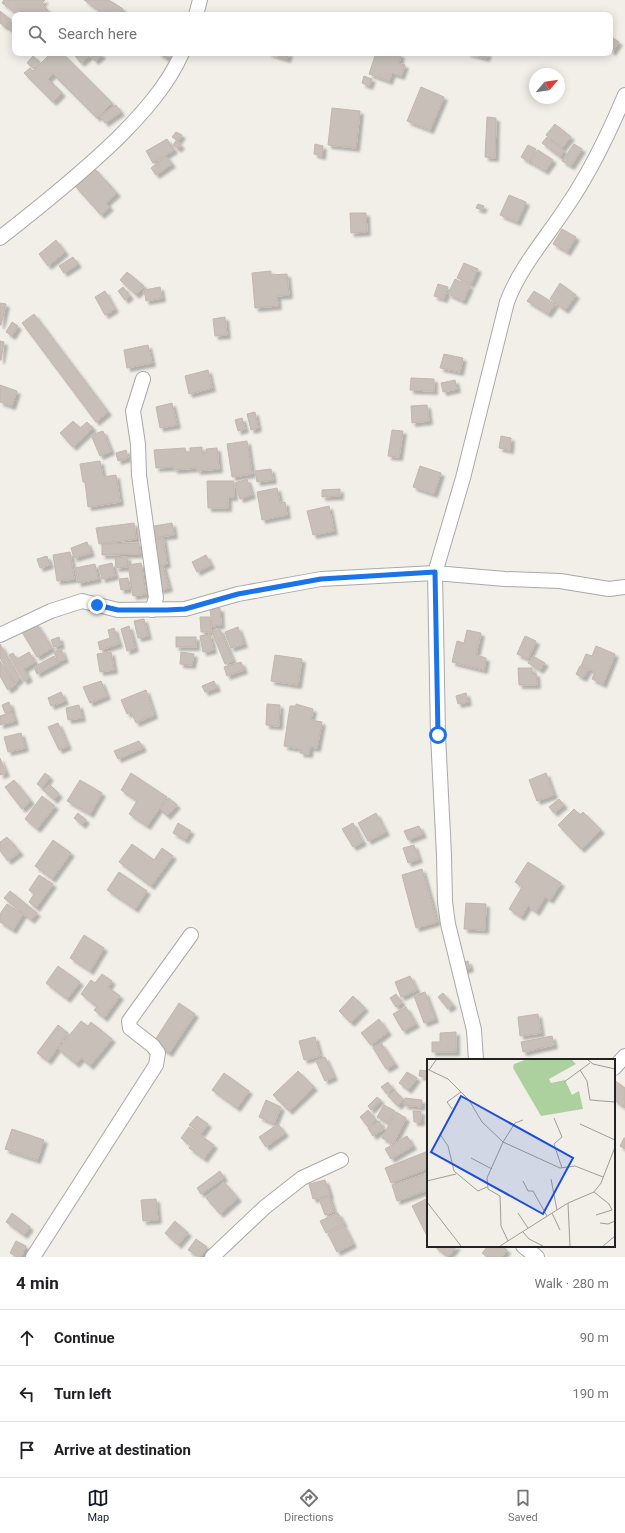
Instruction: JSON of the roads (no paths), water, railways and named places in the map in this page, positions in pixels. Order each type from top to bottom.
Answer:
[{"type":"street","points":[[197,12],[200,0]]},
{"type":"street","points":[[0,238],[68,184],[134,122],[176,67],[181,56]]},
{"type":"street","points":[[476,1059],[474,1030],[453,944],[445,902],[438,735],[435,572],[463,478],[479,409],[507,302],[514,283],[568,205],[605,141],[625,95]]},
{"type":"street","points":[[143,379],[133,411],[138,444],[139,475],[156,598],[152,610]]},
{"type":"street","points":[[0,635],[51,611],[82,601],[118,610],[185,609],[238,594],[321,579],[435,572],[505,579],[560,581],[609,589],[625,587]]},
{"type":"street","points":[[33,1257],[156,1064],[158,1053],[153,1046],[130,1028],[129,1021],[191,935]]},
{"type":"street","points":[[615,1067],[625,1056]]},
{"type":"street","points":[[212,1257],[265,1207],[302,1178],[341,1160]]},
{"type":"street","points":[[523,1247],[537,1257]]}]
